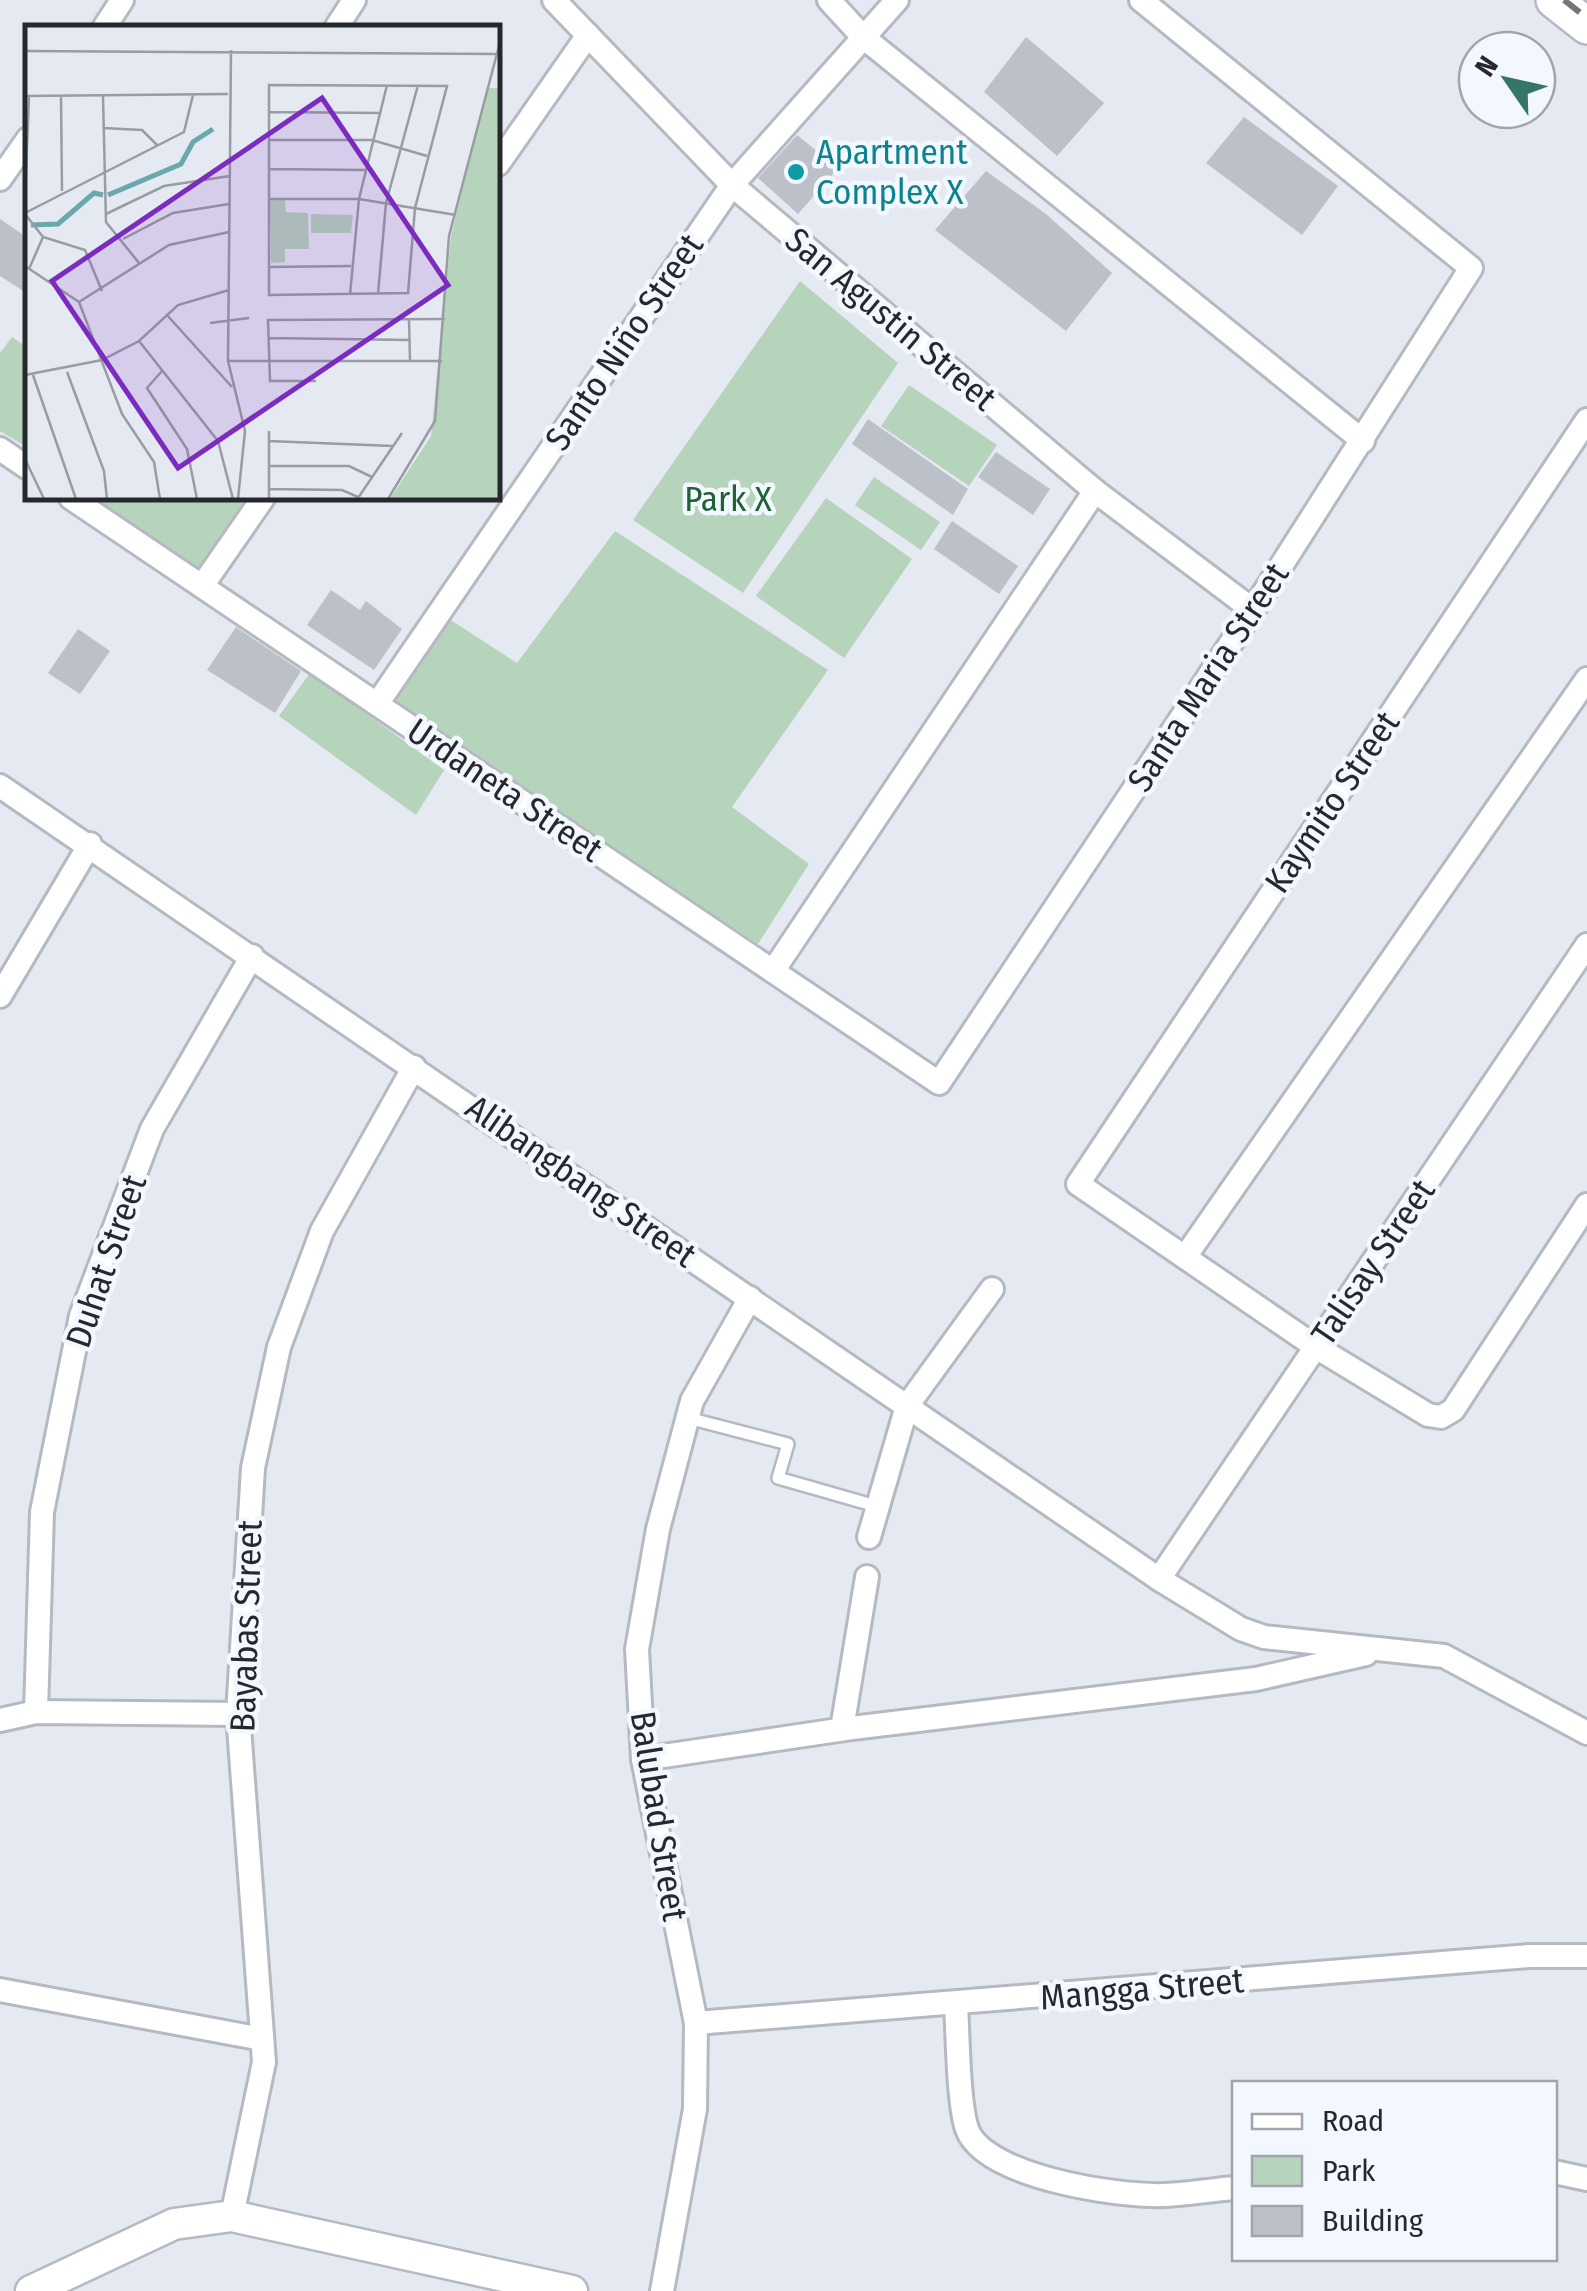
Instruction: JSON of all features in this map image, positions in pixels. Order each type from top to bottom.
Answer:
[{"type":"main road","points":[[1554,0],[1587,26]]},
{"type":"street","points":[[106,25],[122,0]]},
{"type":"street","points":[[338,25],[354,0]]},
{"type":"street","name":"San Agustin Street","points":[[554,0],[732,185],[1095,491],[1253,610]]},
{"type":"street","points":[[830,0],[862,36],[1362,442]]},
{"type":"street","name":"Santo Niño Street","points":[[377,704],[732,185],[897,0]]},
{"type":"street","name":"Santa Maria Street","points":[[938,1083],[1253,610],[1471,268],[1140,0]]},
{"type":"street","points":[[500,161],[588,35]]},
{"type":"street","points":[[0,180],[25,143]]},
{"type":"street","name":"Kaymito Street","points":[[1185,1258],[1078,1184],[1587,420]]},
{"type":"street","points":[[0,449],[25,466]]},
{"type":"street","points":[[772,971],[1095,491]]},
{"type":"street","name":"Urdaneta Street","points":[[74,500],[938,1083]]},
{"type":"street","points":[[202,586],[263,500]]},
{"type":"street","points":[[1587,679],[1185,1258],[1316,1347],[1428,1416],[1441,1417],[1453,1410],[1587,1204]]},
{"type":"street","name":"Alibangbang Street","points":[[0,786],[1160,1579],[1241,1629],[1264,1637],[1444,1656],[1587,1733]]},
{"type":"street","points":[[0,996],[90,844]]},
{"type":"street","name":"Talisay Street","points":[[1160,1579],[1587,945]]},
{"type":"street","name":"Duhat Street","points":[[36,1712],[42,1512],[81,1316],[152,1129],[252,956]]},
{"type":"street","name":"Bayabas Street","points":[[232,2216],[264,2062],[238,1714],[253,1468],[279,1347],[322,1231],[414,1067]]},
{"type":"street","points":[[870,1537],[907,1406],[992,1288]]},
{"type":"street","name":"Balubad Street","points":[[662,2291],[695,2108],[696,2024],[643,1759],[637,1650],[658,1529],[688,1418],[750,1298]]},
{"type":"street","points":[[842,1729],[867,1576]]},
{"type":"street","points":[[643,1759],[842,1729],[1256,1679],[1394,1648]]},
{"type":"street","points":[[0,1720],[36,1712],[238,1714]]},
{"type":"street","name":"Mangga Street","points":[[696,2024],[1490,1959],[1587,1956]]},
{"type":"street","points":[[0,1990],[262,2039]]},
{"type":"street","points":[[956,2005],[967,2128],[980,2149],[999,2162],[1081,2187],[1162,2196],[1232,2188]]},
{"type":"street","points":[[1557,2173],[1587,2179]]},
{"type":"street","points":[[31,2291],[174,2224],[232,2216],[572,2291]]},
{"type":"lane","points":[[688,1418],[788,1444],[778,1478],[876,1506]]},
{"type":"green space","name":"Park X","points":[[800,281],[898,363],[743,593],[633,520]]},
{"type":"green space","points":[[12,337],[25,346],[25,446],[0,431],[0,353]]},
{"type":"green space","points":[[909,385],[997,445],[969,486],[881,426]]},
{"type":"green space","points":[[874,477],[940,522],[921,550],[855,505]]},
{"type":"green space","points":[[826,498],[912,559],[844,658],[756,596]]},
{"type":"green space","points":[[93,500],[244,500],[200,573]]},
{"type":"green space","points":[[615,531],[828,670],[732,807],[809,864],[758,944],[387,700],[446,617],[517,663]]},
{"type":"green space","points":[[310,673],[444,770],[416,815],[279,716]]},
{"type":"building","points":[[1026,37],[1104,103],[1057,156],[984,92]]},
{"type":"building","points":[[1244,117],[1338,186],[1302,235],[1206,163]]},
{"type":"building","name":"Apartment Complex X","points":[[797,135],[838,168],[798,214],[758,178]]},
{"type":"building","points":[[986,171],[1046,214],[1112,273],[1066,331],[935,230]]},
{"type":"building","points":[[0,219],[25,236],[25,292],[0,276]]},
{"type":"building","points":[[868,419],[968,489],[953,515],[852,444]]},
{"type":"building","points":[[996,452],[1050,489],[1033,515],[978,477]]},
{"type":"building","points":[[952,521],[1018,566],[999,594],[934,549]]},
{"type":"building","points":[[331,590],[360,610],[366,601],[402,629],[374,670],[307,625]]},
{"type":"building","points":[[236,627],[301,671],[275,713],[207,670]]},
{"type":"building","points":[[78,629],[110,651],[80,694],[48,673]]},
{"type":"railway","points":[[1564,0],[1587,18]]},
{"type":"place","name":"Apartment Complex X","points":[[796,172]]}]
